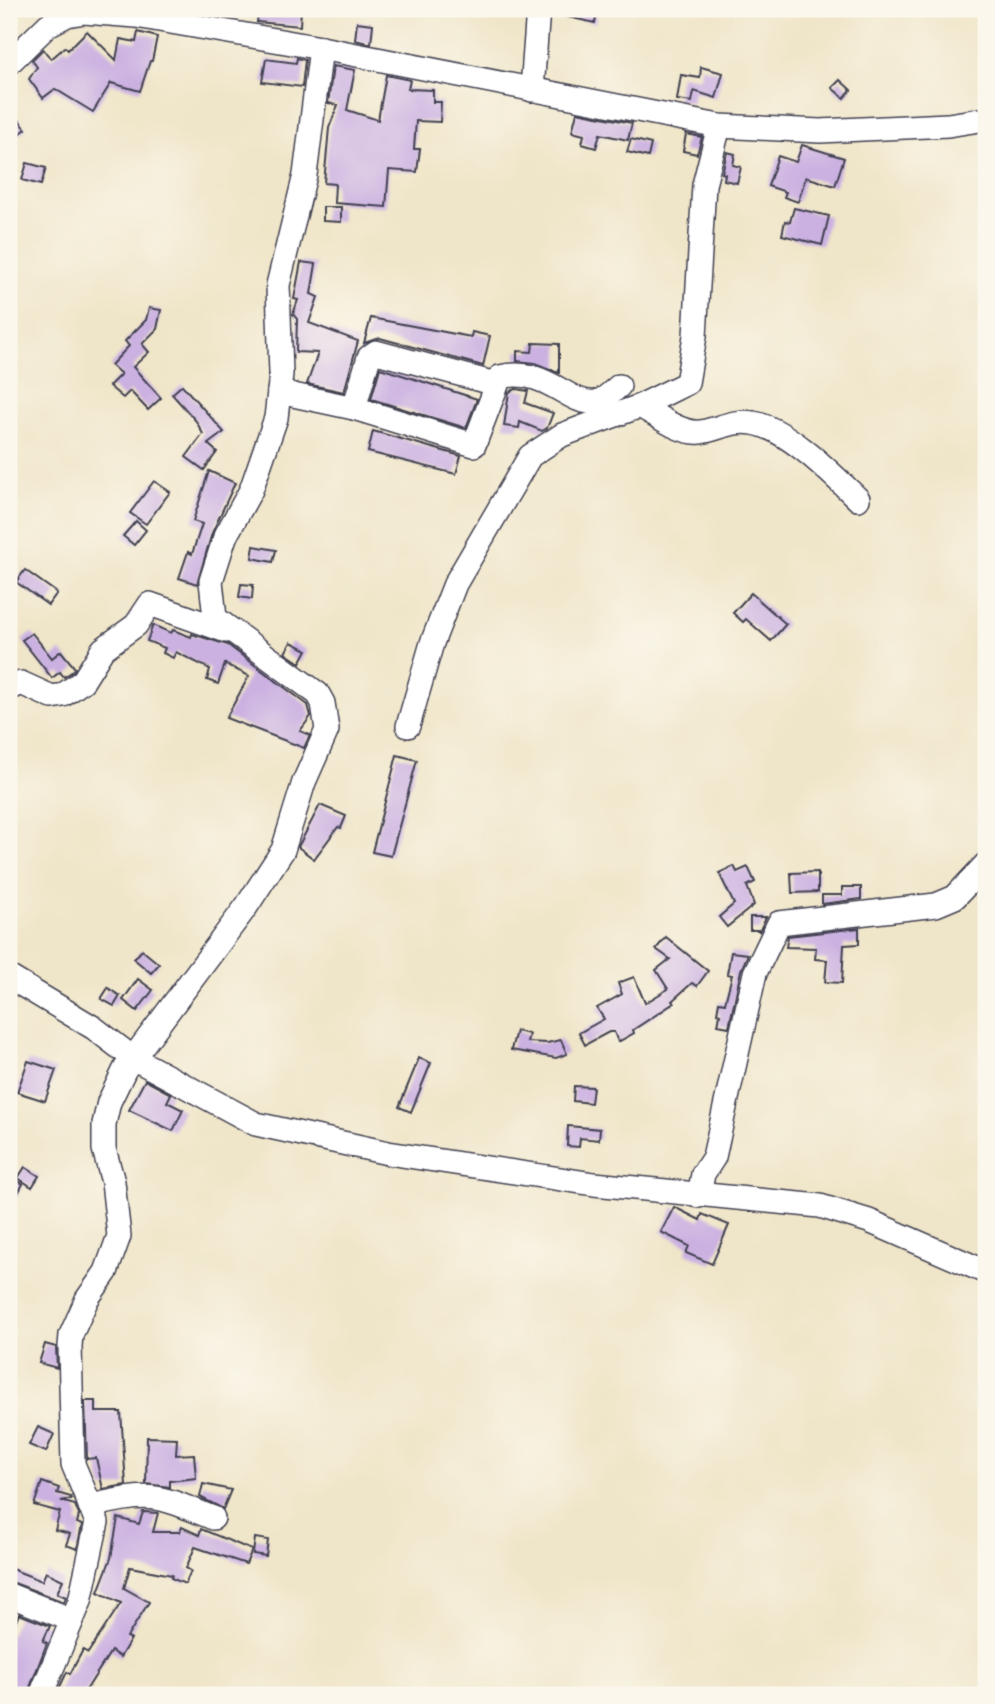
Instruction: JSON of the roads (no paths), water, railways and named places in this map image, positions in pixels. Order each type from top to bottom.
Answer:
[{"type":"street","points":[[531,90],[538,9]]},
{"type":"street","points":[[9,63],[48,25],[83,10],[136,16],[321,48],[719,126],[820,131],[948,125],[986,119]]},
{"type":"street","points":[[41,1695],[72,1620],[93,1551],[97,1522],[72,1464],[71,1335],[87,1299],[106,1272],[119,1236],[113,1181],[104,1149],[104,1124],[110,1102],[133,1058],[246,907],[283,850],[304,782],[327,730],[323,703],[318,694],[215,618],[211,581],[225,537],[251,489],[276,418],[279,392],[278,285],[305,175],[321,48]]},
{"type":"street","points":[[408,726],[432,643],[455,584],[530,456],[562,435],[640,406],[687,383],[690,374],[704,185],[719,126]]},
{"type":"street","points":[[354,408],[369,358],[376,352],[496,384]]},
{"type":"street","points":[[279,392],[354,408],[474,445],[496,384],[502,376],[526,374],[590,402],[603,399],[619,386]]},
{"type":"street","points":[[640,406],[677,426],[697,433],[740,422],[761,425],[818,460],[858,499]]},
{"type":"street","points":[[9,689],[21,682],[52,697],[63,695],[83,681],[103,649],[136,625],[150,604],[238,636]]},
{"type":"street","points":[[700,1186],[714,1157],[755,973],[779,922],[936,905],[955,897],[986,864]]},
{"type":"street","points":[[9,977],[94,1028],[133,1058],[256,1124],[388,1153],[594,1184],[700,1186],[820,1206],[869,1221],[986,1272]]},
{"type":"street","points":[[90,1506],[138,1495],[155,1496],[213,1518]]},
{"type":"street","points":[[9,1595],[72,1620]]}]
